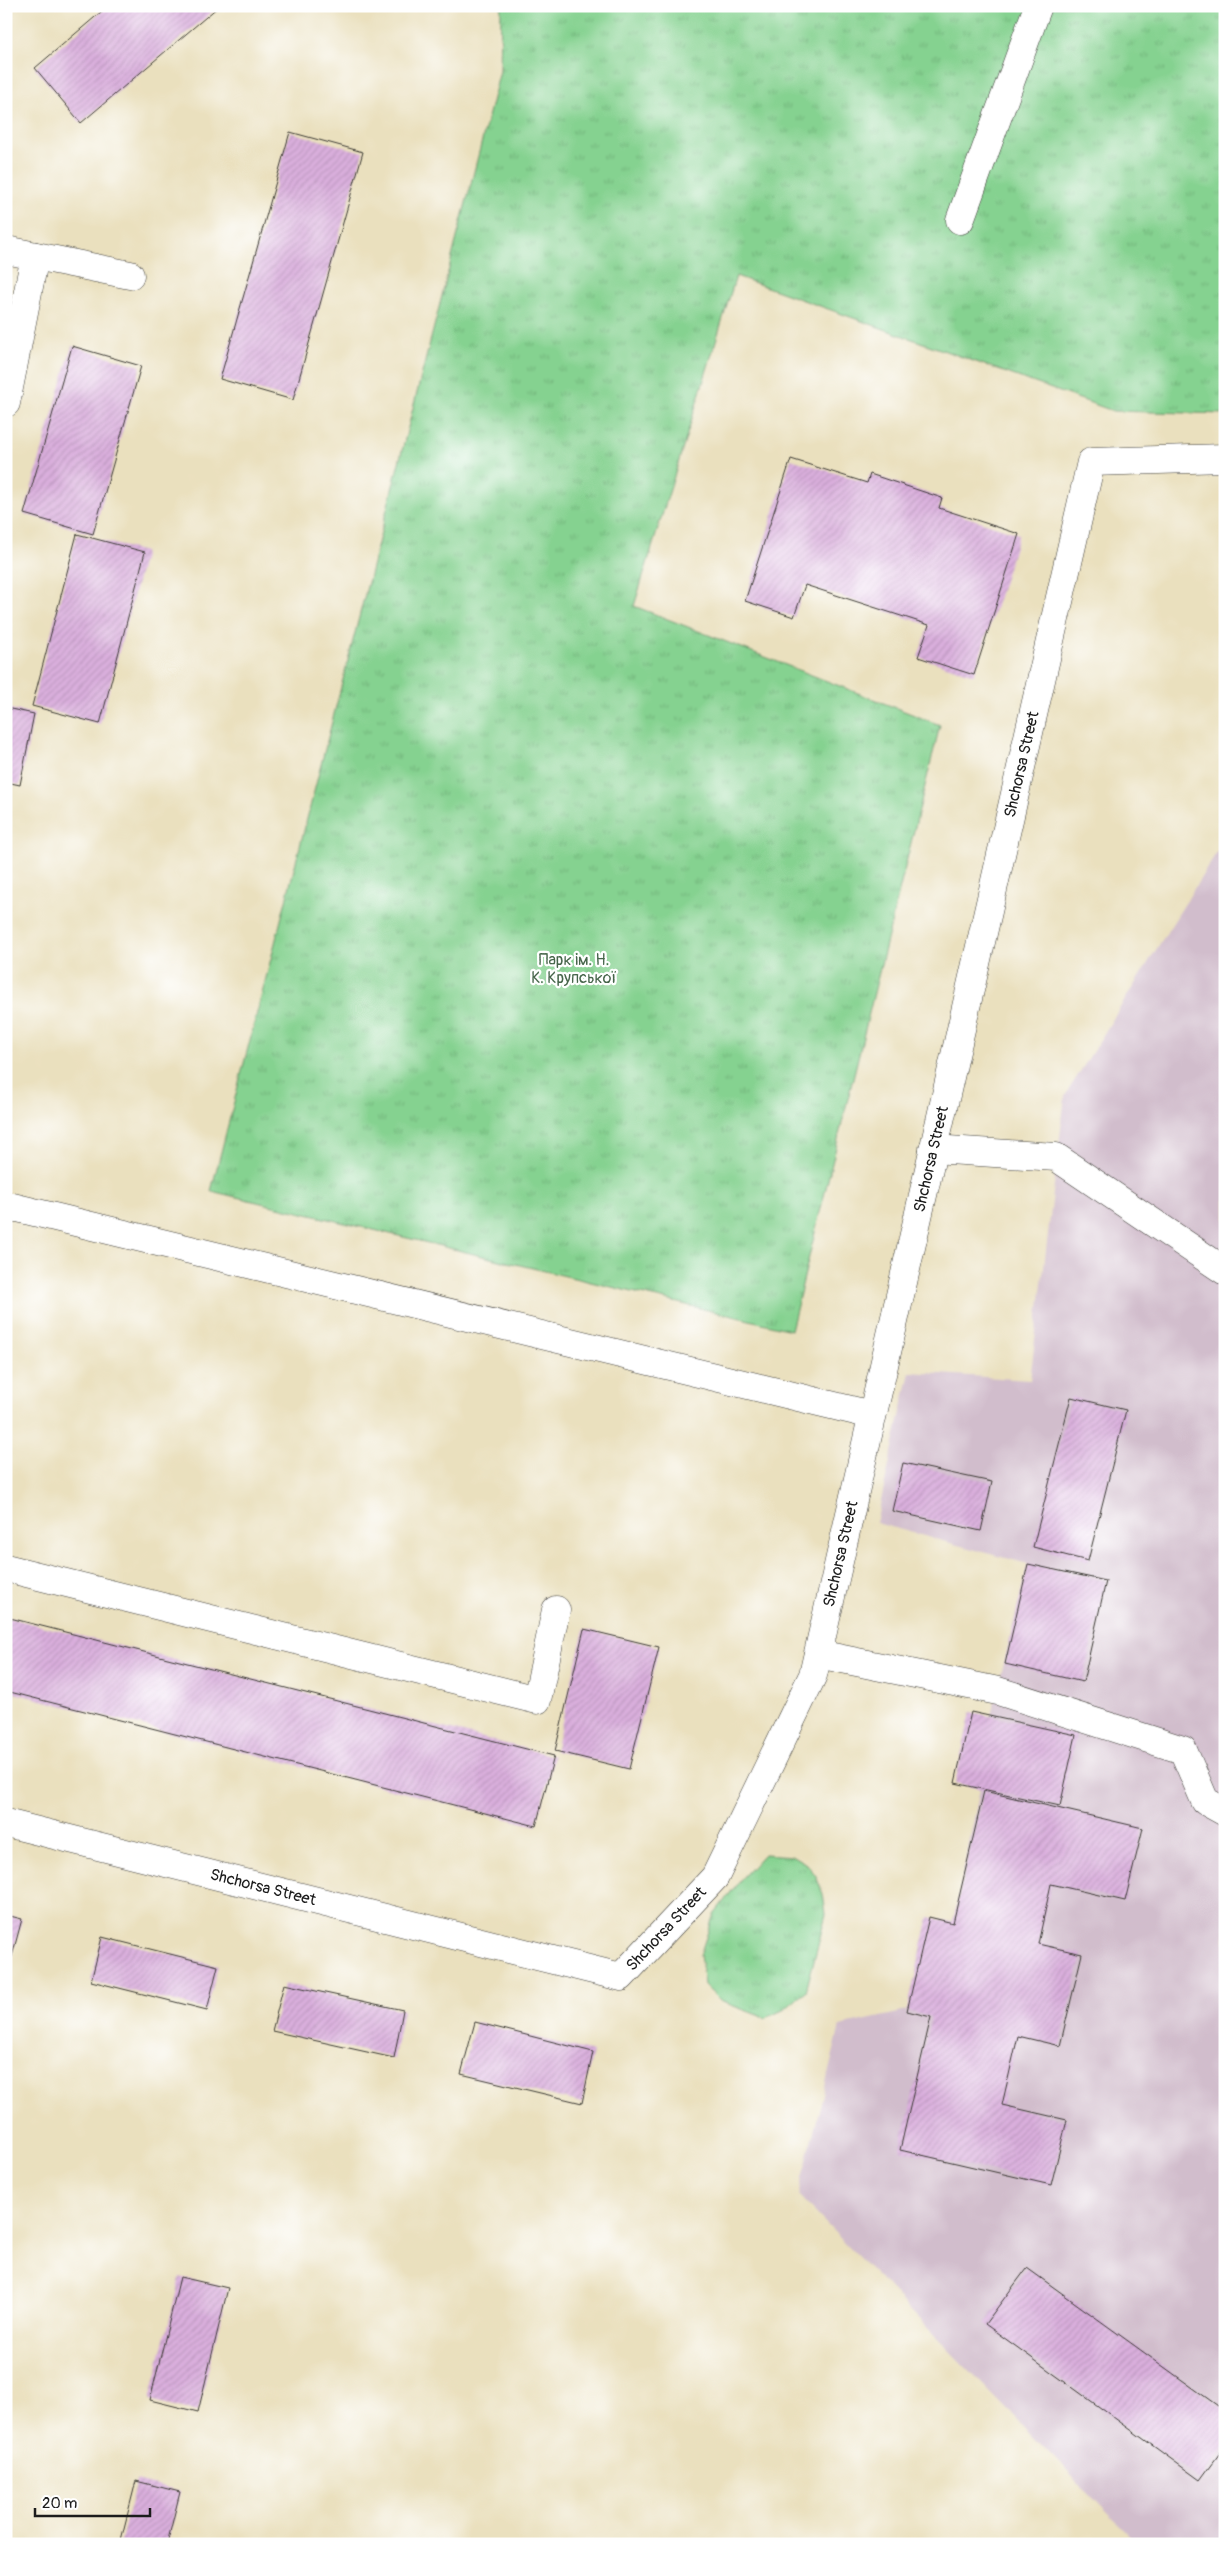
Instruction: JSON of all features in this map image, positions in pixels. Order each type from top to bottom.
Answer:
[{"type":"street","points":[[960,220],[1038,6]]},
{"type":"street","points":[[6,250],[130,275]]},
{"type":"street","points":[[6,403],[35,256]]},
{"type":"street","name":"Shchorsa Street","points":[[6,1823],[621,1976],[715,1877],[813,1675],[1090,462],[1225,458]]},
{"type":"street","points":[[933,1150],[1056,1156],[1225,1271]]},
{"type":"street","points":[[6,1211],[9,1206],[872,1415]]},
{"type":"street","points":[[6,1568],[537,1700],[556,1610]]},
{"type":"street","points":[[818,1654],[998,1691],[1182,1750],[1205,1801],[1225,1812]]},
{"type":"shaded area","points":[[1225,839],[1225,2544],[1138,2544],[798,2195],[840,2026],[907,2011],[929,1917],[953,1922],[980,1789],[955,1783],[971,1712],[991,1716],[1028,1564],[876,1523],[910,1372],[1030,1380],[1065,1096]]},
{"type":"green space","name":"Парк ім. Н. К. Крупської","points":[[501,6],[1225,6],[1225,414],[1113,411],[736,276],[634,606],[940,725],[791,1330],[211,1191],[500,71]]},
{"type":"green space","points":[[764,1854],[793,1856],[808,1865],[816,1876],[823,1894],[826,1914],[806,1991],[785,2009],[766,2018],[720,2001],[704,1985],[700,1955],[714,1914],[741,1879]]},
{"type":"building","points":[[108,6],[219,6],[81,123],[35,68]]},
{"type":"building","points":[[290,132],[363,152],[293,400],[220,379]]},
{"type":"building","points":[[72,346],[141,366],[93,534],[24,514]]},
{"type":"building","points":[[791,459],[867,483],[870,474],[942,498],[939,508],[1019,534],[974,675],[918,657],[929,625],[805,585],[794,617],[745,601]]},
{"type":"building","points":[[77,534],[145,552],[100,724],[32,706]]},
{"type":"building","points":[[6,708],[34,714],[20,785],[6,782]]},
{"type":"building","points":[[1071,1397],[1126,1410],[1088,1561],[1033,1547]]},
{"type":"building","points":[[903,1463],[992,1482],[981,1531],[892,1511]]},
{"type":"building","points":[[1028,1564],[1106,1581],[1083,1682],[1005,1664]]},
{"type":"building","points":[[6,1617],[554,1756],[536,1826],[6,1691]]},
{"type":"building","points":[[584,1629],[659,1647],[629,1769],[555,1751]]},
{"type":"building","points":[[971,1712],[1076,1735],[1060,1806],[955,1783]]},
{"type":"building","points":[[984,1791],[1143,1828],[1125,1901],[1051,1884],[1038,1944],[1082,1954],[1060,2046],[1018,2036],[1002,2105],[1067,2120],[1051,2185],[900,2150],[931,2017],[907,2011],[929,1917],[953,1923]]},
{"type":"building","points":[[6,1915],[22,1919],[7,1975],[6,1975]]},
{"type":"building","points":[[102,1937],[218,1966],[207,2010],[91,1981]]},
{"type":"building","points":[[284,1984],[403,2010],[394,2058],[272,2031]]},
{"type":"building","points":[[475,2022],[593,2052],[582,2103],[461,2074]]},
{"type":"building","points":[[1027,2268],[1225,2411],[1225,2446],[1200,2480],[985,2324]]},
{"type":"building","points":[[180,2277],[228,2288],[198,2412],[150,2400]]},
{"type":"building","points":[[136,2481],[180,2492],[167,2544],[120,2544]]}]
